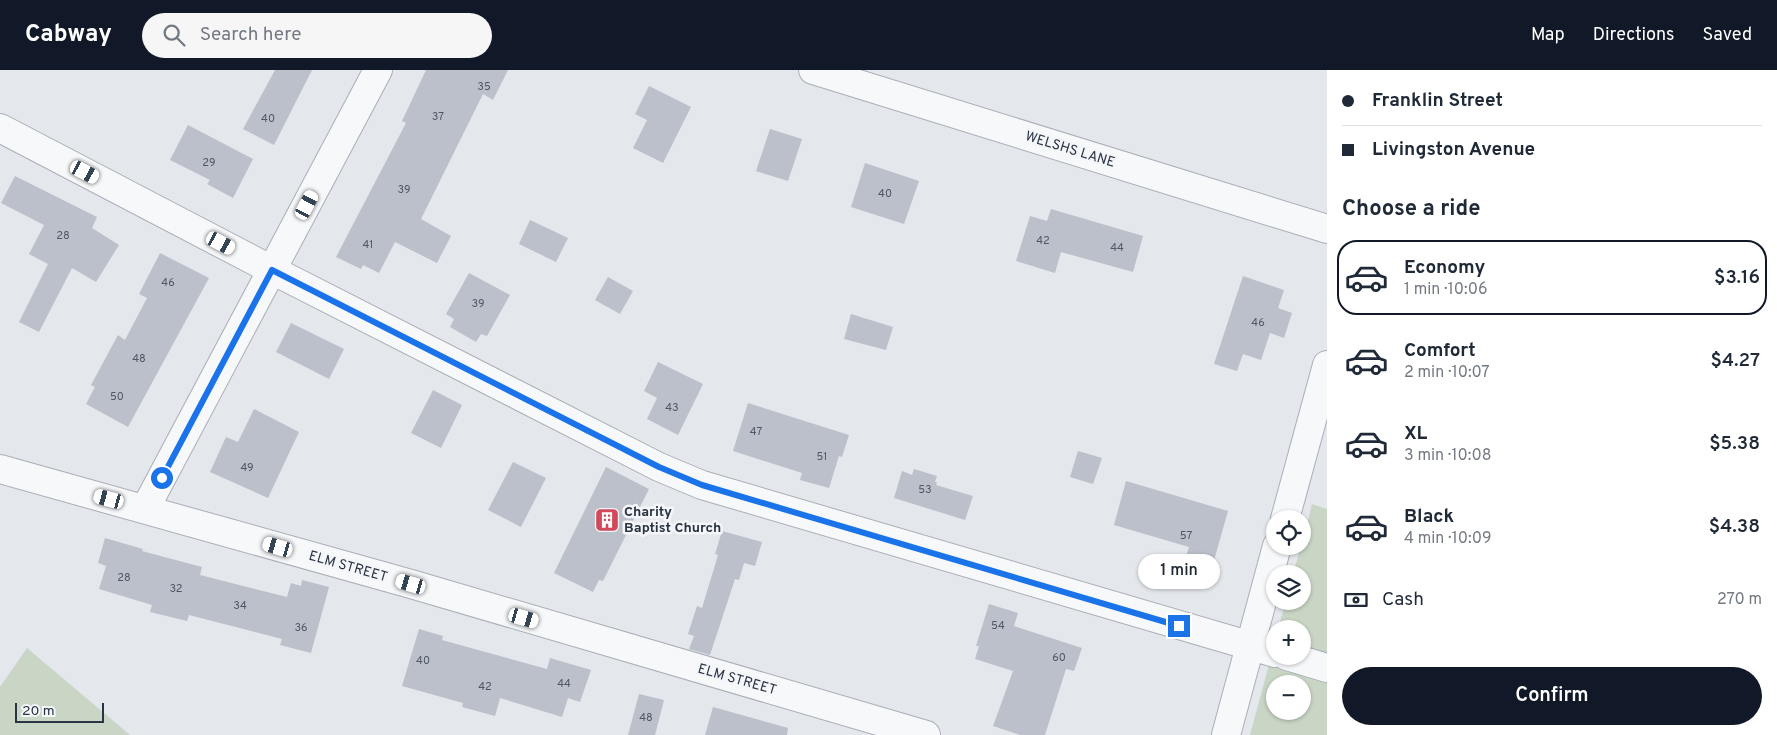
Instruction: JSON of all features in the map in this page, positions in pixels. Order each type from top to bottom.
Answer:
[{"type":"street","points":[[145,509],[378,70]]},
{"type":"street","name":"WELSHS LANE","points":[[813,70],[1327,229]]},
{"type":"street","points":[[0,128],[272,270],[659,467],[702,485],[1263,649]]},
{"type":"street","points":[[1287,510],[1327,365]]},
{"type":"street","name":"ELM STREET","points":[[0,469],[145,509],[926,735]]},
{"type":"street","points":[[1226,735],[1263,649],[1276,555]]},
{"type":"street","points":[[1311,663],[1327,668]]},
{"type":"green space","points":[[1312,504],[1327,509],[1327,735],[1250,735],[1266,675],[1266,720],[1311,720],[1311,675],[1266,675],[1269,665],[1311,665],[1311,620],[1281,620],[1283,610],[1311,610],[1311,565],[1296,565],[1298,555],[1311,555]]},
{"type":"green space","points":[[27,648],[130,735],[0,735],[0,687]]},
{"type":"building","points":[[275,70],[312,70],[274,145],[243,129]]},
{"type":"building","points":[[426,70],[508,70],[493,100],[483,94],[421,219],[451,236],[437,263],[395,242],[379,273],[363,265],[361,269],[336,257],[406,123],[402,121]]},
{"type":"building","points":[[649,86],[691,107],[663,163],[633,148],[647,120],[635,114]]},
{"type":"building","points":[[188,125],[253,159],[233,198],[207,184],[210,180],[170,160]]},
{"type":"building","points":[[770,129],[802,139],[788,181],[756,171]]},
{"type":"building","points":[[865,163],[919,181],[904,224],[851,207]]},
{"type":"building","points":[[15,176],[97,217],[92,228],[119,245],[96,282],[72,268],[39,332],[19,322],[48,264],[29,254],[44,225],[1,203]]},
{"type":"building","points":[[1051,209],[1143,236],[1133,272],[1061,252],[1055,273],[1016,261],[1030,216],[1047,221]]},
{"type":"building","points":[[530,220],[568,238],[556,262],[519,244]]},
{"type":"building","points":[[160,253],[209,278],[128,427],[86,404],[95,387],[91,385],[118,335],[125,340],[147,298],[139,294]]},
{"type":"building","points":[[469,273],[510,295],[487,336],[481,334],[476,342],[450,327],[454,319],[446,314]]},
{"type":"building","points":[[1243,276],[1284,290],[1278,308],[1292,313],[1284,338],[1270,333],[1261,360],[1243,354],[1237,371],[1214,364]]},
{"type":"building","points":[[608,277],[633,291],[620,314],[595,300]]},
{"type":"building","points":[[851,314],[893,327],[886,350],[844,339]]},
{"type":"building","points":[[291,323],[344,349],[329,379],[276,352]]},
{"type":"building","points":[[658,362],[703,384],[678,435],[647,419],[657,398],[644,391]]},
{"type":"building","points":[[433,390],[462,405],[441,448],[411,433]]},
{"type":"building","points":[[748,403],[849,435],[842,457],[839,456],[829,488],[800,480],[802,473],[733,451]]},
{"type":"building","points":[[254,409],[299,432],[268,498],[210,472],[226,437],[238,442]]},
{"type":"building","points":[[1078,451],[1102,458],[1093,484],[1070,477]]},
{"type":"building","points":[[513,462],[546,478],[521,527],[488,510]]},
{"type":"building","name":"Charity Baptist Church","points":[[606,467],[649,489],[603,581],[599,580],[593,592],[554,573]]},
{"type":"building","points":[[914,469],[937,476],[936,485],[973,496],[965,520],[894,498],[902,471],[912,475]]},
{"type":"building","points":[[1126,481],[1228,511],[1211,571],[1184,563],[1189,547],[1114,525]]},
{"type":"building","points":[[722,531],[762,542],[755,566],[744,563],[739,580],[735,579],[710,655],[689,649],[694,636],[688,634],[697,606],[702,608],[718,555],[715,554]]},
{"type":"building","points":[[105,538],[143,549],[142,551],[202,567],[200,575],[287,597],[291,583],[301,586],[302,580],[329,587],[311,653],[280,645],[282,639],[189,615],[187,621],[150,612],[152,605],[99,589],[106,566],[98,563]]},
{"type":"building","points":[[989,604],[1018,613],[1014,626],[1082,648],[1074,671],[1066,669],[1045,735],[1020,735],[993,726],[1013,671],[975,659],[979,646],[976,646]]},
{"type":"building","points":[[419,629],[443,636],[442,640],[547,669],[550,658],[591,670],[580,702],[568,698],[562,717],[500,698],[495,716],[462,707],[463,703],[402,686]]},
{"type":"building","points":[[639,694],[664,700],[655,735],[628,735]]},
{"type":"building","points":[[713,707],[788,728],[787,735],[705,735]]},
{"type":"place","name":"Charity Baptist Church","points":[[607,520]]},
{"type":"route","points":[[162,478],[272,270],[659,467],[702,485],[1179,626]]}]
